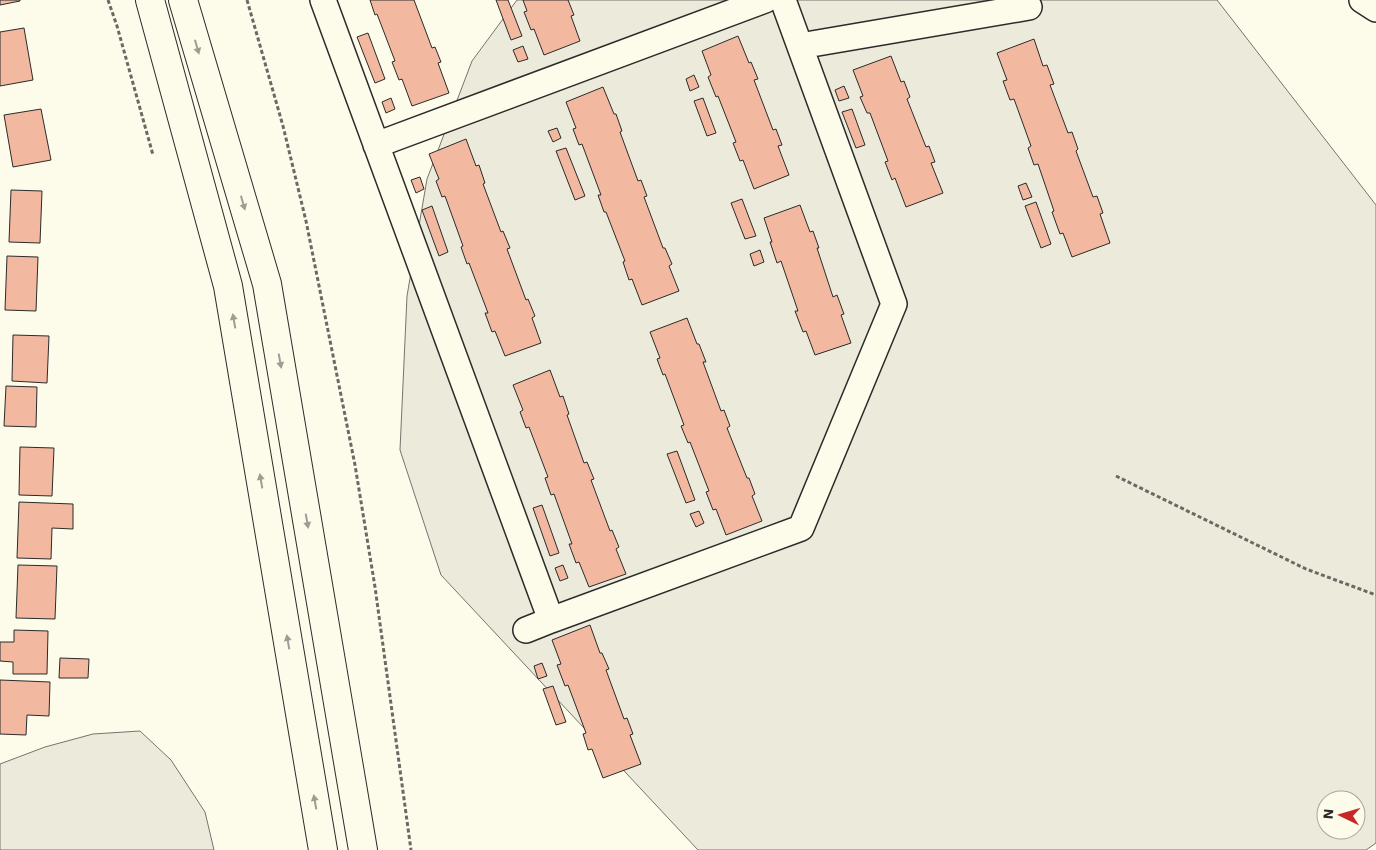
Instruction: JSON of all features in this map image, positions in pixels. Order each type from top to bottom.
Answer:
[{"type":"street","points":[[150,0],[228,286],[323,850]]},
{"type":"street","points":[[183,0],[267,284],[363,850]]},
{"type":"street","points":[[323,0],[551,620]]},
{"type":"street","points":[[376,146],[765,0]]},
{"type":"street","points":[[526,630],[801,528],[894,304],[784,0]]},
{"type":"street","points":[[1362,0],[1376,9]]},
{"type":"street","points":[[800,46],[1029,7]]},
{"type":"path","points":[[108,0],[153,155]]},
{"type":"path","points":[[248,0],[283,126],[306,221],[355,464],[375,587],[412,850]]},
{"type":"path","points":[[1116,476],[1306,568],[1376,596]]},
{"type":"shaded area","points":[[517,0],[1217,0],[1376,205],[1376,843],[1366,850],[698,850],[441,575],[400,450],[407,296],[427,179],[472,61]]},
{"type":"shaded area","points":[[140,731],[171,760],[205,812],[214,850],[0,850],[0,764],[45,747],[93,734]]},
{"type":"building","points":[[0,0],[20,0],[20,1],[0,5]]},
{"type":"building","points":[[370,0],[414,0],[432,48],[435,47],[441,62],[438,63],[449,93],[412,106],[402,79],[399,80],[392,62],[395,61]]},
{"type":"building","points":[[496,0],[508,0],[522,36],[511,40]]},
{"type":"building","points":[[523,0],[568,0],[574,15],[571,16],[580,41],[544,55],[534,29],[531,30],[524,12],[527,11]]},
{"type":"building","points":[[24,28],[33,80],[0,86],[0,32]]},
{"type":"building","points":[[368,33],[385,79],[375,83],[357,37]]},
{"type":"building","points":[[738,36],[758,79],[754,80],[773,130],[776,129],[782,145],[778,146],[789,175],[754,189],[743,160],[740,161],[733,143],[736,142],[718,96],[716,97],[708,77],[711,75],[702,51]]},
{"type":"building","points":[[1034,39],[1043,66],[1047,65],[1054,84],[1050,85],[1068,133],[1072,132],[1078,149],[1076,151],[1093,197],[1097,196],[1103,213],[1100,214],[1110,243],[1072,257],[1063,233],[1060,234],[1038,164],[1034,165],[1028,148],[1031,146],[1014,99],[1010,100],[1003,81],[1007,80],[997,53]]},
{"type":"building","points":[[523,46],[528,59],[518,62],[513,50]]},
{"type":"building","points":[[891,56],[901,82],[904,81],[910,97],[907,99],[926,147],[929,146],[935,162],[931,163],[943,193],[906,207],[895,178],[892,180],[885,162],[888,161],[870,113],[867,113],[860,97],[863,96],[853,70]]},
{"type":"building","points":[[694,75],[699,87],[690,91],[686,79]]},
{"type":"building","points":[[844,86],[849,98],[839,101],[835,90]]},
{"type":"building","points":[[603,87],[614,114],[616,114],[622,131],[620,132],[638,181],[641,180],[647,196],[644,197],[663,248],[665,248],[672,264],[669,266],[679,291],[642,305],[632,279],[629,280],[623,262],[625,261],[606,212],[604,212],[598,195],[601,195],[582,144],[579,145],[573,129],[576,128],[566,102]]},
{"type":"building","points":[[391,98],[395,109],[386,113],[382,102]]},
{"type":"building","points":[[703,98],[716,133],[707,136],[694,101]]},
{"type":"building","points":[[41,109],[51,160],[13,167],[4,115]]},
{"type":"building","points":[[852,109],[865,145],[856,148],[842,112]]},
{"type":"building","points":[[557,128],[561,138],[553,142],[548,131]]},
{"type":"building","points":[[466,139],[476,166],[479,165],[485,183],[483,184],[501,232],[503,231],[510,248],[507,249],[526,300],[528,299],[535,316],[532,318],[541,343],[505,356],[495,331],[492,332],[485,313],[488,313],[469,263],[467,264],[461,247],[463,246],[445,196],[442,197],[436,181],[439,179],[429,154]]},
{"type":"building","points":[[566,148],[585,196],[575,200],[556,151]]},
{"type":"building","points":[[420,177],[424,189],[416,193],[411,180]]},
{"type":"building","points":[[1026,183],[1032,197],[1023,200],[1018,186]]},
{"type":"building","points":[[11,190],[42,191],[40,243],[9,242]]},
{"type":"building","points":[[742,199],[756,236],[745,239],[731,203]]},
{"type":"building","points":[[1036,202],[1051,244],[1041,248],[1025,206]]},
{"type":"building","points":[[800,205],[810,232],[813,231],[833,297],[837,295],[844,314],[841,315],[851,343],[815,355],[806,331],[803,332],[795,311],[798,311],[781,261],[777,263],[764,218]]},
{"type":"building","points":[[432,206],[448,252],[439,256],[422,210]]},
{"type":"building","points":[[760,250],[764,262],[754,266],[750,254]]},
{"type":"building","points":[[7,256],[38,257],[36,311],[5,310]]},
{"type":"building","points":[[687,318],[706,362],[703,362],[721,411],[724,410],[730,426],[727,428],[747,478],[749,478],[755,494],[752,496],[762,521],[726,535],[716,509],[713,510],[706,492],[709,491],[690,442],[688,443],[681,426],[684,425],[665,374],[663,375],[657,359],[660,358],[650,332]]},
{"type":"building","points":[[13,335],[49,336],[47,383],[12,381]]},
{"type":"building","points":[[550,370],[560,397],[563,396],[569,414],[567,415],[584,463],[587,462],[594,479],[591,480],[610,531],[612,530],[619,547],[616,549],[626,574],[589,587],[579,562],[576,563],[569,544],[572,544],[554,494],[551,495],[545,478],[548,477],[529,427],[526,428],[520,412],[523,410],[513,385]]},
{"type":"building","points":[[6,386],[37,387],[36,427],[4,426]]},
{"type":"building","points":[[20,447],[54,448],[52,496],[19,495]]},
{"type":"building","points":[[677,451],[695,500],[686,503],[667,454]]},
{"type":"building","points":[[19,502],[73,504],[73,529],[52,528],[51,559],[17,558]]},
{"type":"building","points":[[542,505],[559,553],[550,556],[533,508]]},
{"type":"building","points":[[699,511],[704,523],[696,527],[690,514]]},
{"type":"building","points":[[18,565],[57,566],[55,619],[16,618]]},
{"type":"building","points":[[563,565],[568,578],[560,581],[555,568]]},
{"type":"building","points":[[590,625],[600,653],[602,653],[609,669],[606,670],[624,719],[627,718],[633,734],[630,735],[641,764],[603,778],[592,749],[588,750],[583,734],[586,733],[568,685],[565,686],[557,665],[561,664],[552,640]]},
{"type":"building","points":[[14,630],[48,631],[47,674],[13,674],[13,662],[0,661],[0,642],[14,642]]},
{"type":"building","points":[[60,658],[89,659],[88,678],[59,678]]},
{"type":"building","points":[[542,663],[547,676],[538,679],[534,666]]},
{"type":"building","points":[[0,680],[50,682],[49,716],[27,715],[26,735],[0,734]]},
{"type":"building","points":[[553,686],[566,722],[556,725],[543,689]]}]
